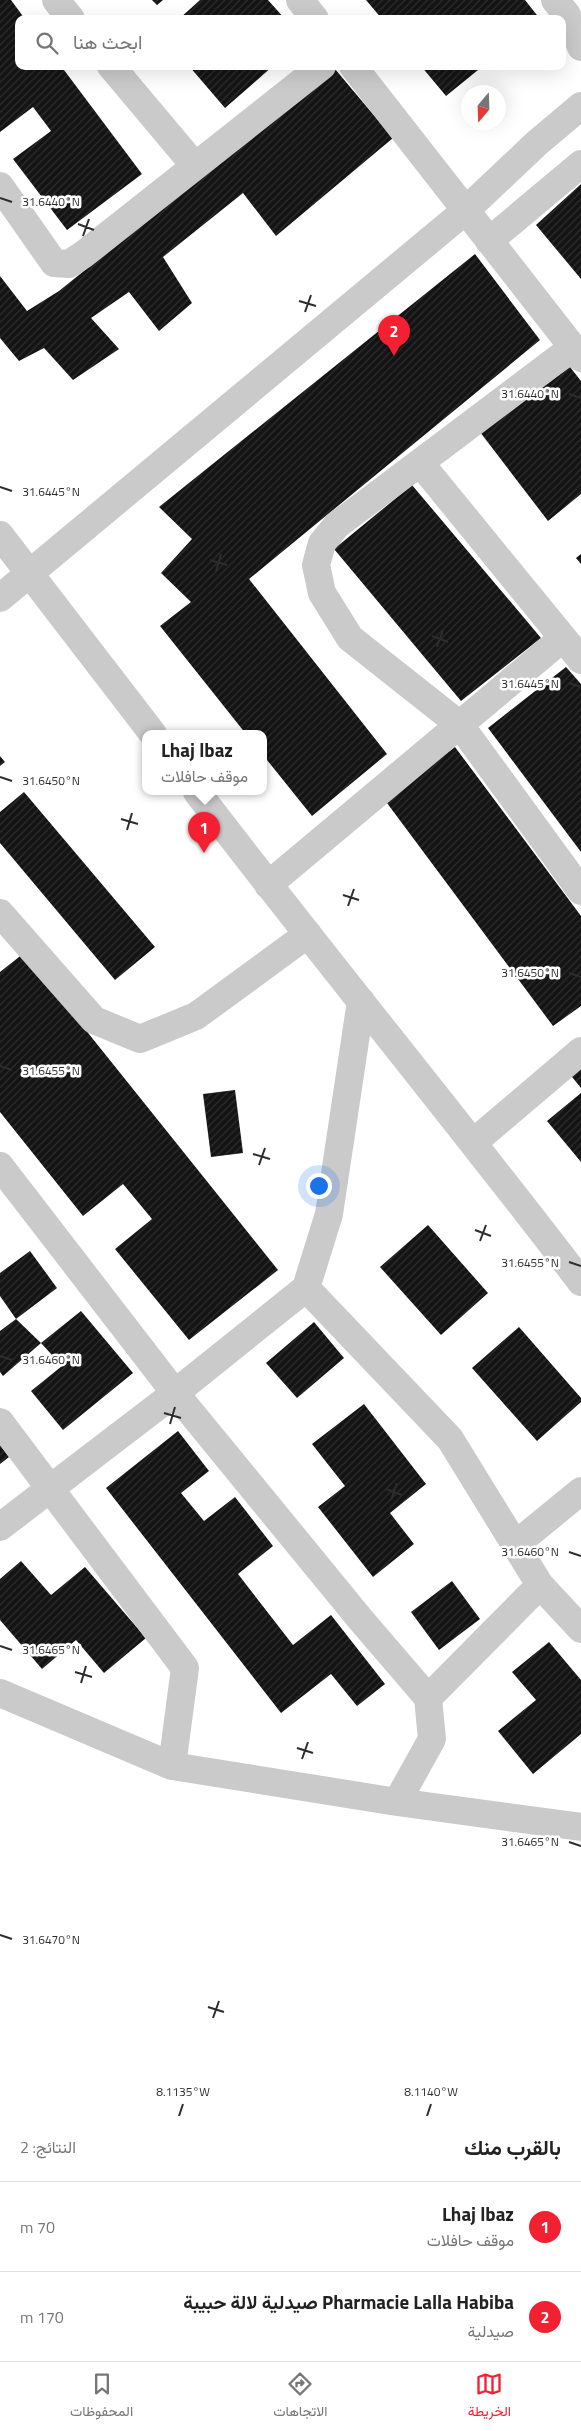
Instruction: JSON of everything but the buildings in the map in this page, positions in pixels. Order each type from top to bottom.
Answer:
[{"type":"street","points":[[56,0],[69,15]]},
{"type":"street","points":[[300,0],[312,15]]},
{"type":"street","points":[[568,6],[581,47]]},
{"type":"street","points":[[114,70],[195,166]]},
{"type":"street","points":[[0,186],[54,263],[69,264],[317,70]]},
{"type":"street","points":[[356,70],[576,353],[337,524],[322,543],[316,565],[322,593],[350,638],[460,726],[581,891]]},
{"type":"street","points":[[0,598],[465,211],[537,143],[581,106]]},
{"type":"street","points":[[489,241],[581,164]]},
{"type":"street","points":[[421,464],[581,660]]},
{"type":"street","points":[[0,536],[150,730]]},
{"type":"street","points":[[268,885],[563,638]]},
{"type":"street","points":[[199,795],[268,885],[474,1142],[581,1282]]},
{"type":"street","points":[[0,913],[94,1020],[140,1039],[196,1016],[308,934]]},
{"type":"street","points":[[0,1527],[306,1288],[328,1214],[361,1001]]},
{"type":"street","points":[[474,1142],[581,1052]]},
{"type":"street","points":[[0,1166],[175,1392],[361,1620],[428,1698],[432,1739],[397,1802]]},
{"type":"street","points":[[306,1288],[450,1439],[540,1585],[581,1629]]},
{"type":"street","points":[[0,1422],[185,1668],[172,1766]]},
{"type":"street","points":[[515,1545],[581,1491]]},
{"type":"street","points":[[428,1698],[540,1585]]},
{"type":"street","points":[[0,1693],[172,1766],[397,1802],[581,1827]]},
{"type":"place","name":"Pharmacie Lalla Habiba صيدلية لالة حبيبة","points":[[394,356]]},
{"type":"place","name":"Lhaj lbaz","points":[[204,853]]}]
